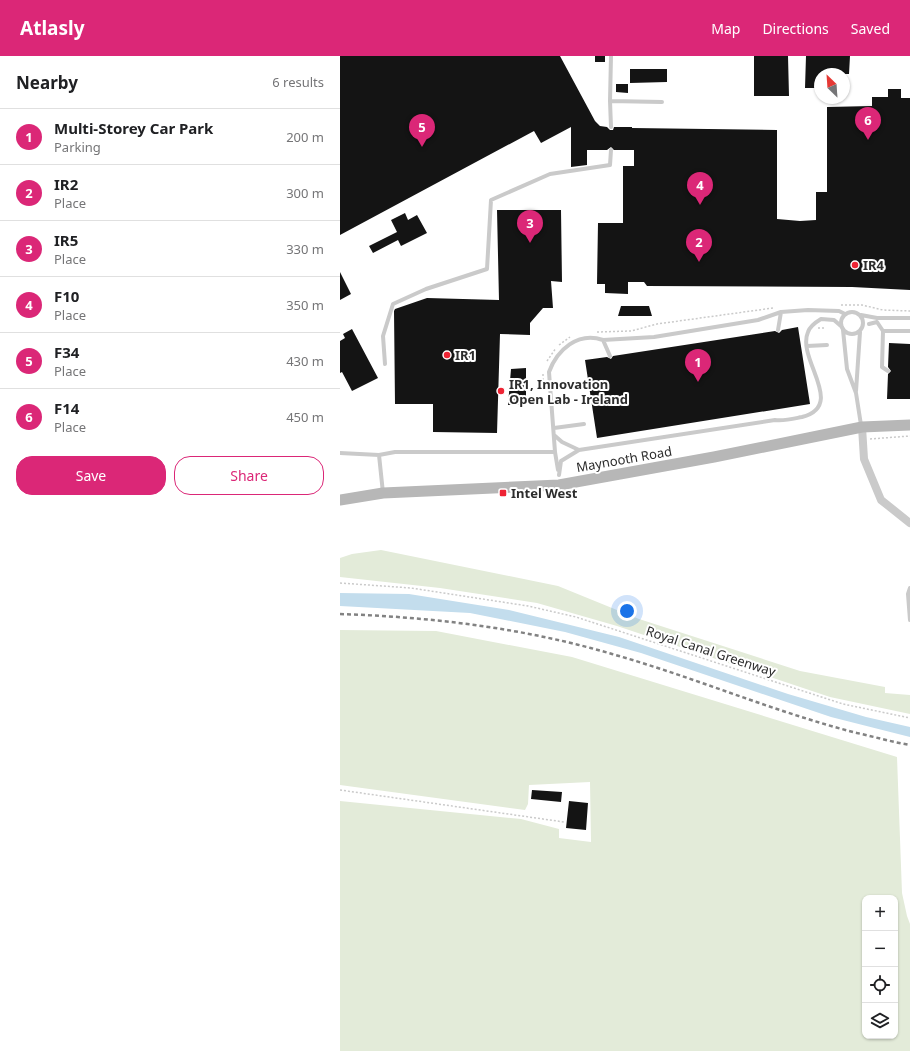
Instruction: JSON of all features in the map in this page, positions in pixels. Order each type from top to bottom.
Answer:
[{"type":"main road","name":"Maynooth Road","points":[[340,500],[383,493],[559,485],[714,457],[862,427],[910,425]]},
{"type":"street","points":[[862,427],[864,459],[881,500],[910,523]]},
{"type":"lane","points":[[611,56],[611,127]]},
{"type":"lane","points":[[610,101],[662,102]]},
{"type":"lane","points":[[385,364],[383,336],[393,304],[426,289],[488,269],[491,200],[550,174],[599,168],[610,165],[610,150]]},
{"type":"lane","points":[[845,314],[839,311],[816,310],[781,312],[758,320],[654,337],[603,340],[594,337],[575,341],[562,350],[552,363],[548,372],[555,452],[559,478],[561,461],[579,450],[775,420],[786,421],[815,412],[821,404],[822,394],[812,369],[808,346],[808,332],[813,324],[821,319],[834,320],[849,334],[861,330],[877,318]]},
{"type":"lane","points":[[862,427],[856,393],[848,369],[841,320],[845,314],[851,311],[861,315],[877,318],[910,318]]},
{"type":"lane","points":[[778,330],[781,312]]},
{"type":"lane","points":[[856,393],[861,330],[864,322],[861,315]]},
{"type":"lane","points":[[869,324],[877,322],[883,331],[882,367],[888,371]]},
{"type":"lane","points":[[883,331],[910,331]]},
{"type":"lane","points":[[603,340],[610,356]]},
{"type":"lane","points":[[808,346],[827,345]]},
{"type":"lane","points":[[554,428],[584,424]]},
{"type":"lane","points":[[554,435],[562,442],[579,450]]},
{"type":"lane","points":[[340,454],[379,455],[396,452],[555,452]]},
{"type":"lane","points":[[379,455],[383,493]]},
{"type":"lane","points":[[910,588],[908,594],[910,620]]},
{"type":"path","name":"Royal Canal Greenway","points":[[340,583],[418,589],[528,606],[576,617],[843,704],[910,718]]},
{"type":"path","points":[[340,790],[564,822]]},
{"type":"green space","points":[[381,550],[558,586],[639,619],[800,671],[885,687],[885,693],[910,695],[910,714],[830,697],[617,626],[537,603],[440,588],[340,577],[340,558],[352,554]]},
{"type":"green space","points":[[340,630],[436,631],[572,657],[897,757],[902,893],[910,924],[910,1051],[340,1051],[340,801],[521,819],[559,829],[559,838],[591,842],[590,782],[529,785],[528,804],[525,810],[340,785]]},
{"type":"water","points":[[340,593],[409,594],[509,610],[619,637],[788,694],[866,717],[910,727],[910,737],[831,717],[641,653],[565,632],[470,613],[340,606]]},
{"type":"building","points":[[340,56],[560,56],[595,121],[600,126],[607,127],[610,130],[613,130],[614,127],[632,127],[777,130],[777,219],[800,221],[816,220],[816,192],[827,192],[827,107],[872,106],[872,97],[888,97],[888,89],[901,89],[901,98],[910,98],[910,290],[852,287],[647,286],[644,282],[628,282],[628,294],[605,293],[605,284],[597,284],[598,223],[623,223],[623,166],[634,166],[634,150],[614,150],[611,147],[607,150],[587,150],[587,165],[571,167],[571,127],[541,143],[534,131],[340,235]]},
{"type":"building","points":[[595,56],[605,56],[605,62],[595,62]]},
{"type":"building","points":[[754,56],[788,56],[789,96],[754,96]]},
{"type":"building","points":[[806,56],[850,56],[849,68],[814,68],[814,88],[805,88]]},
{"type":"building","points":[[630,69],[667,69],[667,82],[630,83]]},
{"type":"building","points":[[616,84],[628,84],[628,93],[616,92]]},
{"type":"building","points":[[497,210],[561,210],[562,282],[551,281],[553,308],[543,308],[530,323],[530,335],[500,334],[497,433],[433,432],[433,404],[395,404],[394,311],[395,309],[427,298],[499,300]]},
{"type":"building","points":[[405,213],[408,220],[417,215],[427,233],[401,246],[398,240],[373,253],[369,246],[397,232],[391,220]]},
{"type":"building","points":[[340,272],[351,294],[340,300]]},
{"type":"building","points":[[621,306],[649,306],[652,316],[618,316]]},
{"type":"building","points":[[798,327],[810,404],[597,438],[585,360],[607,357],[611,359],[613,356],[775,331],[779,333],[782,330]]},
{"type":"building","points":[[352,329],[378,378],[352,391],[342,372],[340,373],[340,341],[345,338],[343,334]]},
{"type":"building","points":[[889,343],[910,344],[910,399],[887,399],[888,374],[891,371],[888,367]]},
{"type":"building","points":[[526,368],[526,405],[508,405],[511,369]]},
{"type":"building","points":[[532,790],[562,792],[561,802],[531,799]]},
{"type":"building","points":[[569,801],[588,803],[586,830],[566,828]]},
{"type":"railway","points":[[340,614],[443,621],[478,625],[545,637],[643,663],[826,725],[910,745]]},
{"type":"place","name":"F14","points":[[868,140]]},
{"type":"place","name":"F34","points":[[422,147]]},
{"type":"place","name":"F10","points":[[700,205]]},
{"type":"place","name":"IR5","points":[[530,243]]},
{"type":"place","name":"IR2","points":[[699,262]]},
{"type":"place","name":"IR4","points":[[855,265]]},
{"type":"place","name":"IR1","points":[[447,355]]},
{"type":"place","name":"Multi-Storey Car Park","points":[[698,382]]},
{"type":"place","name":"IR1, Innovation Open Lab - Ireland","points":[[501,391]]},
{"type":"place","name":"Intel West","points":[[503,493]]}]
